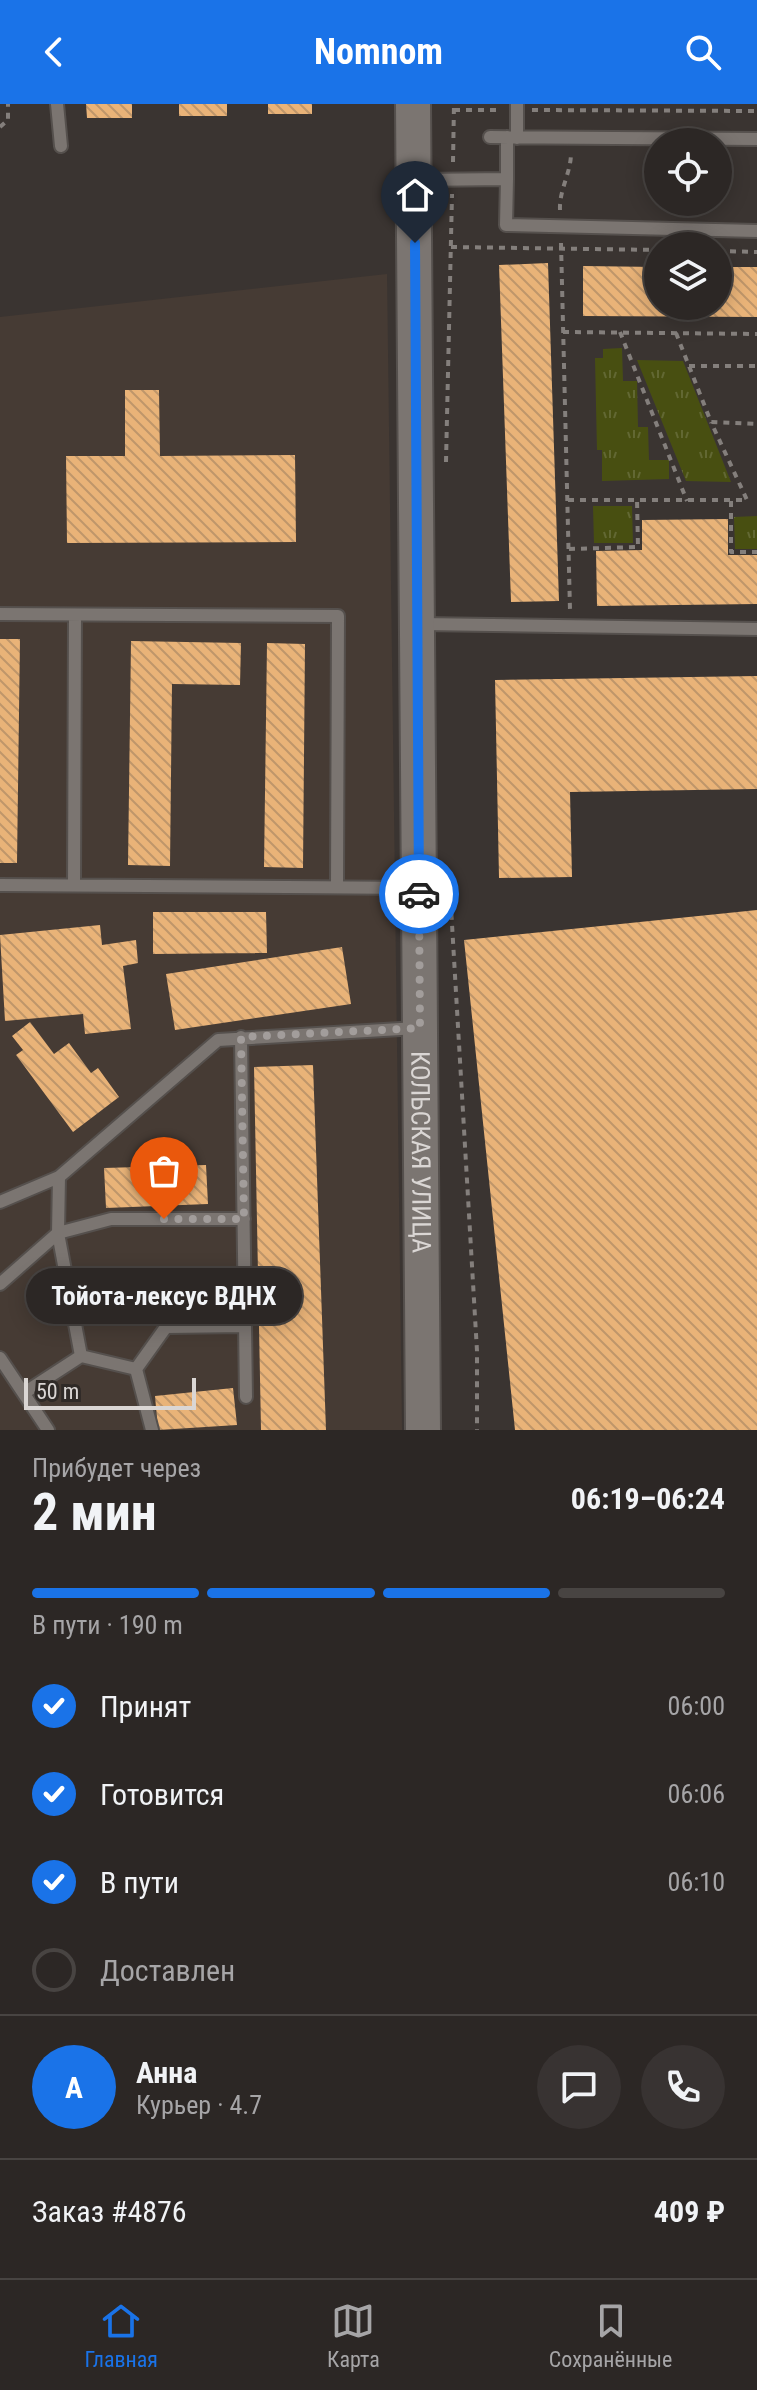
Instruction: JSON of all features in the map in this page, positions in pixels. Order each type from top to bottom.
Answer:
[{"type":"main road","name":"КОЛЬСКАЯ УЛИЦА","points":[[413,104],[417,624],[434,886],[420,1028],[423,1430]]},
{"type":"lane","points":[[57,104],[61,146]]},
{"type":"lane","points":[[517,107],[507,179],[506,225],[757,231]]},
{"type":"lane","points":[[490,137],[757,139]]},
{"type":"lane","points":[[414,180],[507,179]]},
{"type":"lane","points":[[0,614],[338,616],[337,887]]},
{"type":"lane","points":[[74,885],[75,615]]},
{"type":"lane","points":[[417,624],[757,629]]},
{"type":"lane","points":[[0,885],[434,886]]},
{"type":"lane","points":[[0,1202],[59,1177],[218,1040],[420,1028]]},
{"type":"lane","points":[[241,1037],[246,1397]]},
{"type":"lane","points":[[59,1177],[58,1233],[81,1356]]},
{"type":"lane","points":[[0,1284],[58,1233],[111,1219],[244,1219]]},
{"type":"lane","points":[[136,1369],[166,1327],[245,1326]]},
{"type":"lane","points":[[24,1393],[81,1356],[136,1369]]},
{"type":"lane","points":[[0,1358],[48,1430]]},
{"type":"lane","points":[[136,1369],[152,1430]]},
{"type":"path","points":[[0,127],[8,120],[8,104]]},
{"type":"path","points":[[446,471],[454,107],[757,111]]},
{"type":"path","points":[[571,110],[571,164],[560,196],[571,627]]},
{"type":"path","points":[[451,247],[644,250]]},
{"type":"path","points":[[732,251],[757,252]]},
{"type":"path","points":[[563,332],[757,334]]},
{"type":"path","points":[[620,332],[687,501]]},
{"type":"path","points":[[568,500],[747,500],[730,471],[676,333]]},
{"type":"path","points":[[689,366],[757,366]]},
{"type":"path","points":[[711,422],[757,424]]},
{"type":"path","points":[[569,549],[638,547],[637,500]]},
{"type":"path","points":[[731,501],[731,552],[757,552]]},
{"type":"path","points":[[434,886],[477,1351],[477,1430]]},
{"type":"shaded area","points":[[387,274],[402,1430],[0,1430],[0,317]]},
{"type":"green space","points":[[622,348],[623,381],[637,381],[638,427],[648,427],[649,460],[669,460],[669,479],[602,481],[602,450],[597,450],[595,358],[603,358],[603,349]]},
{"type":"green space","points":[[637,360],[683,361],[731,482],[686,481]]},
{"type":"green space","points":[[593,506],[632,506],[633,543],[594,543]]},
{"type":"green space","points":[[757,516],[757,549],[735,549],[734,517]]},
{"type":"building","points":[[86,104],[132,104],[132,118],[87,118]]},
{"type":"building","points":[[179,104],[227,104],[227,116],[179,116]]},
{"type":"building","points":[[268,104],[312,104],[312,114],[268,114]]},
{"type":"building","points":[[548,263],[559,601],[511,602],[499,265]]},
{"type":"building","points":[[583,266],[644,267],[644,316],[583,316]]},
{"type":"building","points":[[732,267],[757,267],[757,317],[732,317]]},
{"type":"building","points":[[125,390],[159,390],[160,456],[295,455],[296,542],[67,543],[66,456],[125,456]]},
{"type":"building","points":[[728,519],[728,555],[757,555],[757,604],[597,606],[596,551],[642,550],[642,520]]},
{"type":"building","points":[[0,639],[20,639],[17,863],[0,863]]},
{"type":"building","points":[[131,641],[241,643],[240,685],[172,684],[170,866],[128,865]]},
{"type":"building","points":[[267,643],[305,644],[303,868],[264,867]]},
{"type":"building","points":[[757,676],[757,789],[570,792],[572,877],[499,878],[495,680]]},
{"type":"building","points":[[757,910],[757,1430],[515,1430],[464,940]]},
{"type":"building","points":[[153,912],[266,912],[267,953],[153,954]]},
{"type":"building","points":[[100,925],[102,945],[136,940],[138,963],[123,966],[131,1029],[85,1034],[83,1014],[5,1021],[0,935]]},
{"type":"building","points":[[342,947],[351,1004],[175,1030],[166,974]]},
{"type":"building","points":[[30,1022],[54,1054],[69,1043],[91,1073],[98,1068],[119,1097],[73,1132],[16,1055],[23,1050],[12,1036]]},
{"type":"building","points":[[313,1065],[326,1430],[261,1430],[254,1067]]},
{"type":"building","points":[[206,1165],[208,1204],[106,1208],[104,1168]]},
{"type":"building","points":[[233,1388],[237,1425],[158,1430],[155,1396]]},
{"type":"way so far","points":[[164,1219],[244,1219],[241,1037],[420,1028],[419,894]]},
{"type":"place","name":"Тойота-лексус ВДНХ","points":[[164,1219]]},
{"type":"route","points":[[415,243],[419,894]]}]
